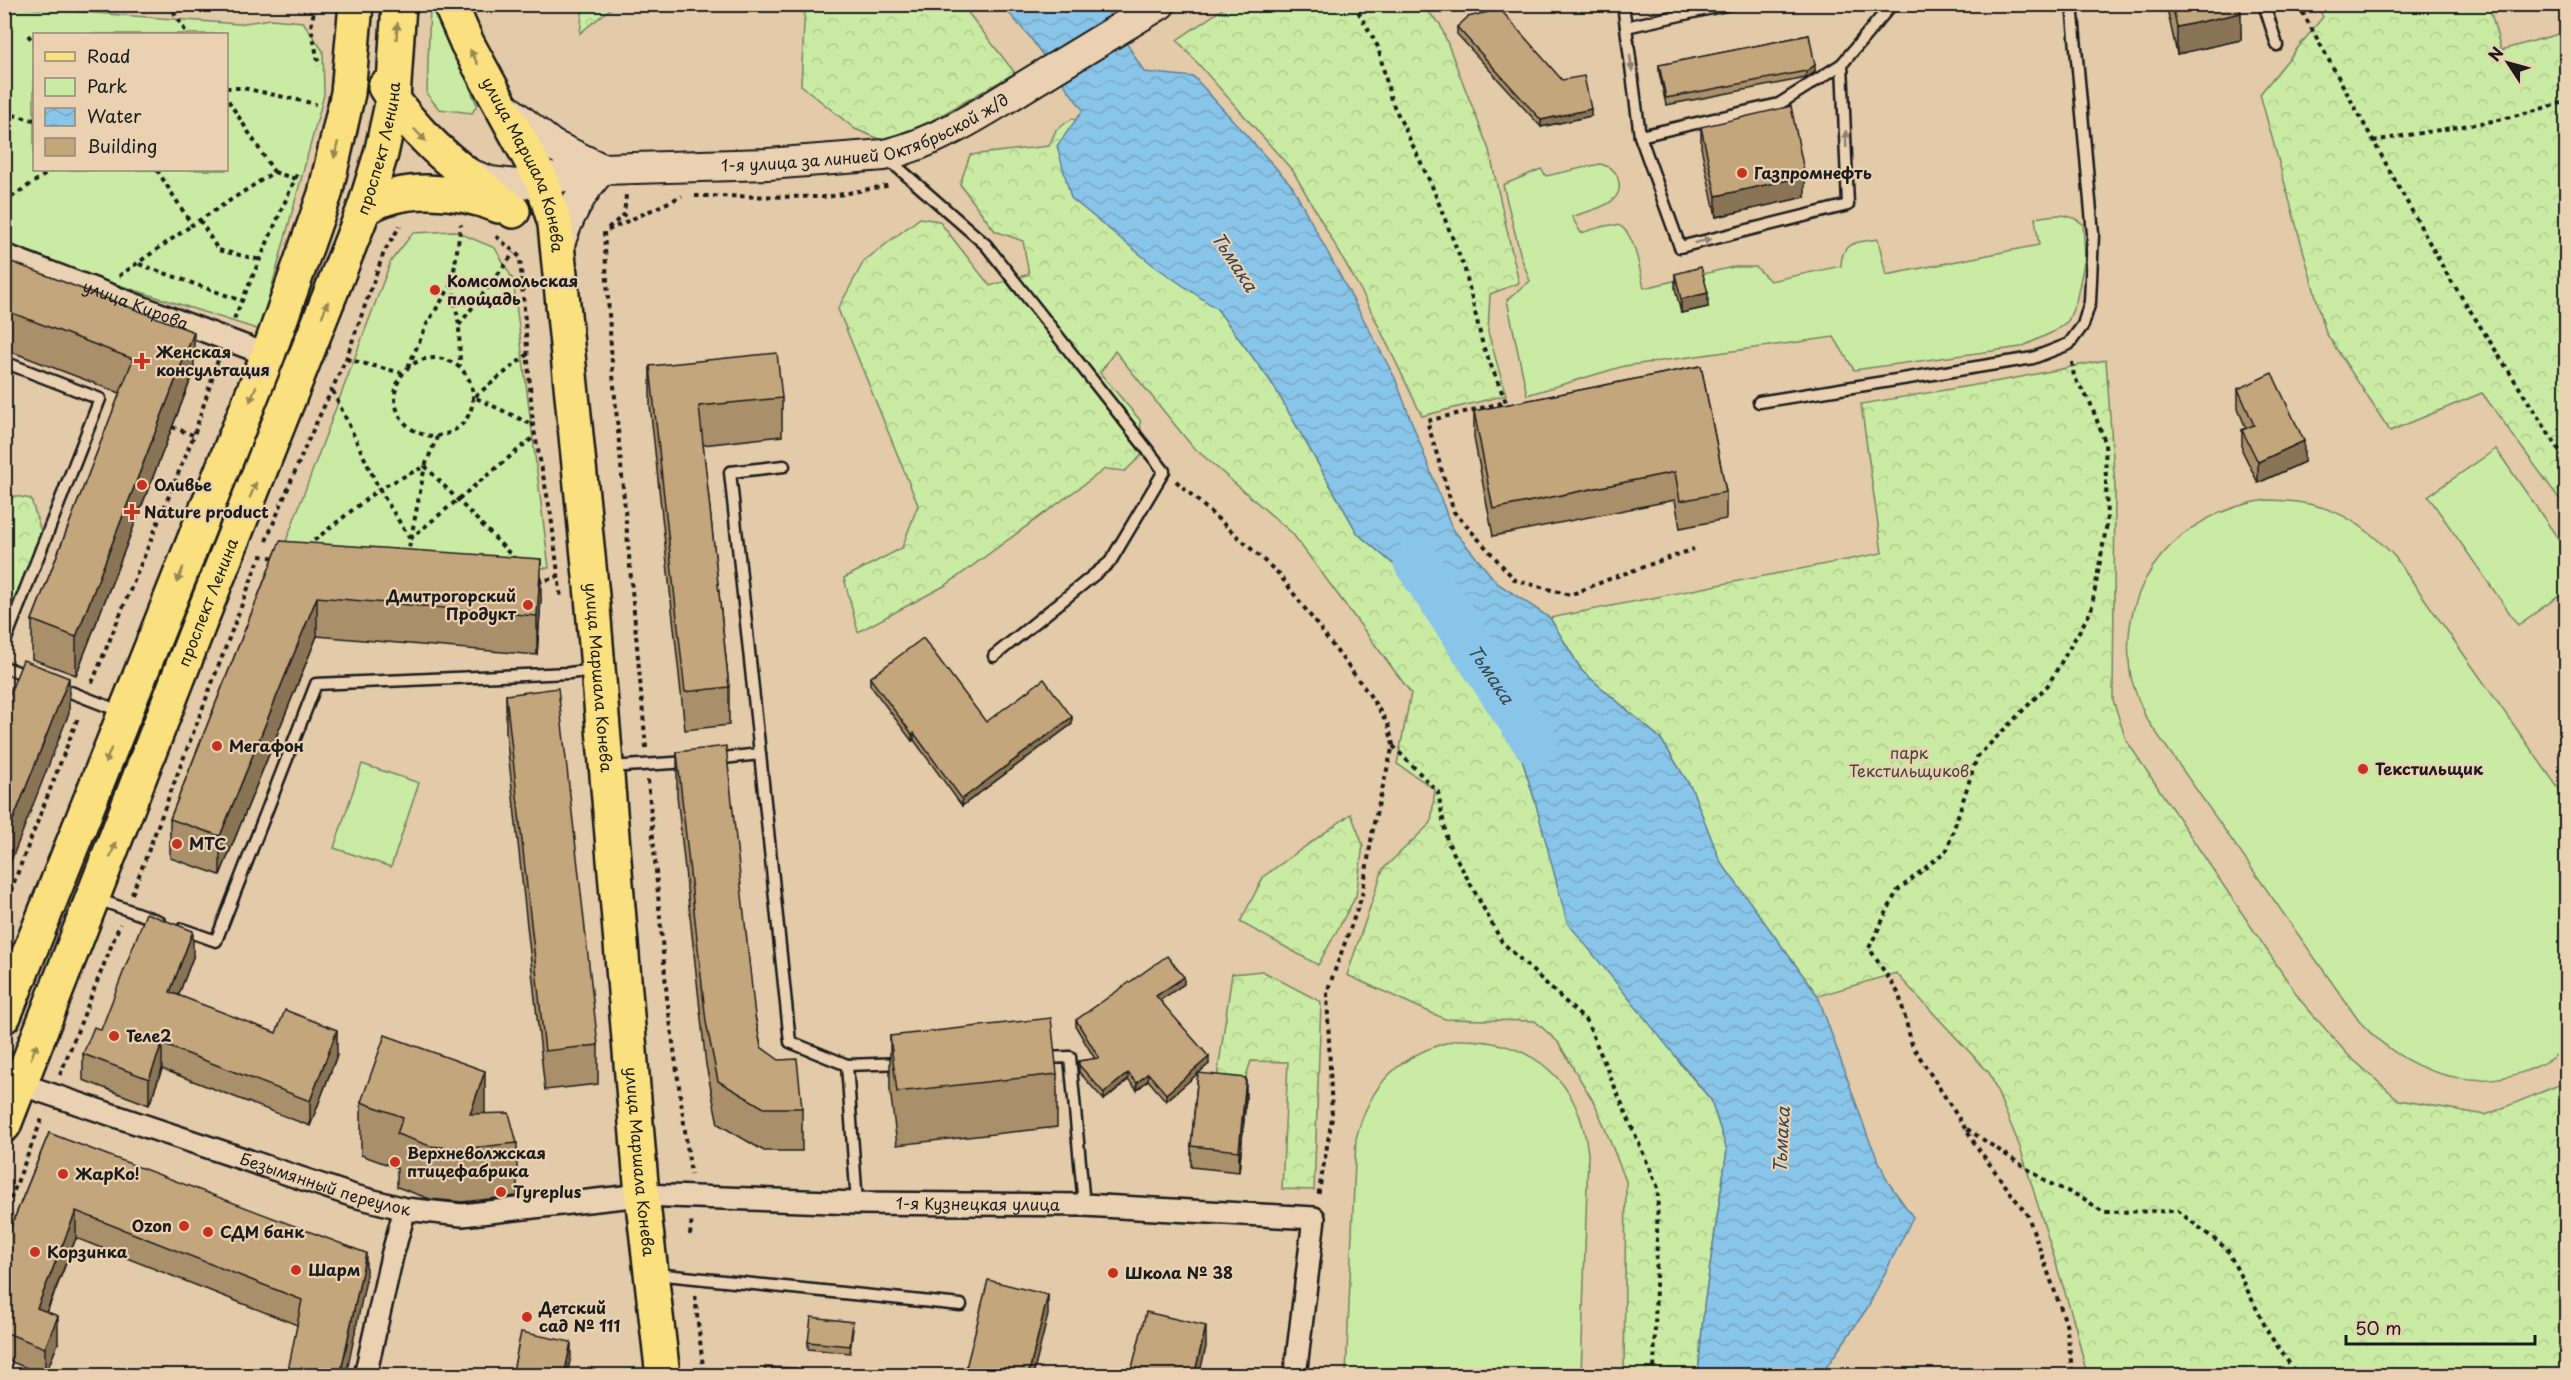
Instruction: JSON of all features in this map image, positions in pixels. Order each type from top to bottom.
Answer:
[{"type":"main road","name":"проспект Ленина","points":[[4,1125],[12,1082],[94,898],[200,622],[364,209],[381,154],[393,99],[399,4]]},
{"type":"main road","name":"улица Маршала Конева","points":[[450,4],[466,42],[542,182],[555,224],[606,767],[642,1195],[663,1376]]},
{"type":"main road","name":"1-я улица за линией Октябрьской ж/д","points":[[454,165],[478,178],[516,185],[542,182],[602,169],[768,164],[884,155],[933,139],[1172,5]]},
{"type":"main road","points":[[356,7],[369,56],[393,99],[420,135],[454,165],[502,222]]},
{"type":"main road","points":[[4,1016],[268,355],[325,194],[348,93],[356,7]]},
{"type":"main road","points":[[364,209],[385,198],[405,208],[462,196],[502,222],[538,226],[558,248],[571,211],[585,189],[602,169],[552,145],[517,119],[495,96]]},
{"type":"main road","points":[[405,208],[454,165]]},
{"type":"street","name":"улица Кирова","points":[[4,255],[268,355]]},
{"type":"street","name":"Безымянный переулок","points":[[12,1082],[354,1196],[405,1209],[462,1215],[642,1195]]},
{"type":"street","name":"1-я Кузнецкая улица","points":[[642,1195],[857,1203],[1084,1205],[1314,1218]]},
{"type":"street","points":[[365,1376],[405,1209]]},
{"type":"street","points":[[1295,1376],[1314,1218]]},
{"type":"lane","points":[[1623,4],[1640,136],[1680,247],[1848,205],[1842,64]]},
{"type":"lane","points":[[1626,27],[1730,4]]},
{"type":"lane","points":[[1640,136],[1779,104],[1842,64],[1893,4]]},
{"type":"lane","points":[[1759,402],[2033,358],[2069,344],[2083,325],[2090,302],[2093,234],[2072,4]]},
{"type":"lane","points":[[2264,4],[2277,45]]},
{"type":"lane","points":[[884,155],[986,245],[1164,471],[1110,561],[994,656]]},
{"type":"lane","points":[[4,362],[100,399],[4,644]]},
{"type":"lane","points":[[784,466],[730,472],[790,1042],[847,1065],[917,1062]]},
{"type":"lane","points":[[4,667],[124,713]]},
{"type":"lane","points":[[94,898],[216,941],[316,684],[597,670]]},
{"type":"lane","points":[[606,767],[647,766],[760,754]]},
{"type":"lane","points":[[1035,1058],[1070,1057],[1084,1205]]},
{"type":"lane","points":[[847,1065],[857,1203]]},
{"type":"lane","points":[[652,1273],[961,1305]]},
{"type":"lane","points":[[4,1372],[12,1376]]},
{"type":"path","points":[[169,4],[185,33]]},
{"type":"path","points":[[315,4],[311,27],[320,71]]},
{"type":"path","points":[[1172,5],[1242,4]]},
{"type":"path","points":[[1354,4],[1378,47],[1391,100],[1432,186],[1461,260],[1483,346],[1506,402],[1427,421],[1454,512],[1515,580],[1570,596],[1612,578],[1694,549]]},
{"type":"path","points":[[2298,4],[2445,271],[2566,461]]},
{"type":"path","points":[[28,34],[33,42]]},
{"type":"path","points":[[228,88],[243,88],[316,104]]},
{"type":"path","points":[[313,115],[318,96]]},
{"type":"path","points":[[228,100],[274,172],[296,179]]},
{"type":"path","points":[[2373,141],[2499,120],[2566,102]]},
{"type":"path","points":[[4,113],[33,120]]},
{"type":"path","points":[[4,908],[86,698],[194,435],[226,338],[299,168]]},
{"type":"path","points":[[4,202],[50,171]]},
{"type":"path","points":[[158,171],[192,225]]},
{"type":"path","points":[[95,290],[138,264],[192,225],[274,172]]},
{"type":"path","points":[[690,1235],[693,1196],[667,998],[612,363],[604,232],[680,196],[827,197],[911,181]]},
{"type":"path","points":[[71,1047],[260,556],[306,443],[345,359],[384,252],[398,227],[405,208]]},
{"type":"path","points":[[460,366],[459,326],[452,284],[462,219],[471,224]]},
{"type":"path","points":[[200,220],[218,250],[261,260]]},
{"type":"path","points":[[502,222],[514,253],[520,257],[533,425],[552,515],[562,609]]},
{"type":"path","points":[[459,326],[514,253]]},
{"type":"path","points":[[138,264],[242,301]]},
{"type":"path","points":[[408,368],[428,322],[452,284]]},
{"type":"path","points":[[2069,344],[2074,377],[2090,402],[2105,442],[2108,524],[2091,611],[2048,685],[1977,757],[1947,850],[1897,891],[1869,948],[1899,994],[1912,1045],[1964,1127],[2028,1216],[2067,1323],[2073,1376]]},
{"type":"path","points":[[474,397],[528,354]]},
{"type":"path","points":[[433,357],[447,359],[460,366],[470,380],[474,397],[471,412],[464,424],[452,433],[437,437],[422,435],[409,428],[399,416],[395,402],[396,387],[402,373],[408,368],[420,360],[433,357]]},
{"type":"path","points":[[345,359],[402,373]]},
{"type":"path","points":[[332,390],[379,489],[411,539]]},
{"type":"path","points":[[474,397],[533,425]]},
{"type":"path","points":[[172,427],[194,435]]},
{"type":"path","points":[[411,539],[535,436]]},
{"type":"path","points":[[408,560],[425,466],[437,437]]},
{"type":"path","points":[[298,552],[379,489],[425,466]]},
{"type":"path","points":[[425,466],[521,566]]},
{"type":"path","points":[[1164,471],[1280,574],[1369,694],[1388,724],[1393,745],[1374,823],[1362,896],[1327,992],[1332,1118],[1314,1218]]},
{"type":"path","points":[[260,556],[280,558]]},
{"type":"path","points":[[536,582],[557,577]]},
{"type":"path","points":[[1393,745],[1438,792],[1447,841],[1502,942],[1587,1022],[1658,1188],[1654,1376]]},
{"type":"path","points":[[1964,1127],[2049,1183],[2083,1198],[2103,1212],[2178,1210],[2227,1249],[2269,1334],[2298,1376]]},
{"type":"path","points":[[4,1216],[36,1134]]},
{"type":"path","points":[[693,1278],[704,1376]]},
{"type":"green space","points":[[583,4],[615,5],[580,33]]},
{"type":"green space","points":[[1230,4],[1421,5],[1440,24],[1489,150],[1519,283],[1490,294],[1488,332],[1506,395],[1422,416],[1363,294],[1293,171],[1177,40]]},
{"type":"green space","points":[[430,5],[435,5],[477,105],[472,113],[439,109],[427,94]]},
{"type":"green space","points":[[805,5],[962,5],[1015,73],[891,144],[855,129],[801,85]]},
{"type":"green space","points":[[2317,5],[2489,5],[2501,50],[2566,32],[2566,508],[2482,393],[2390,431],[2326,333],[2260,94],[2323,17]]},
{"type":"green space","points":[[4,6],[238,24],[271,19],[303,22],[323,51],[324,95],[260,330],[50,263],[5,246]]},
{"type":"green space","points":[[1073,118],[1209,266],[1217,309],[1272,383],[1358,534],[1453,615],[1500,689],[1535,801],[1679,1062],[1711,1100],[1727,1150],[1704,1306],[1698,1375],[1624,1375],[1626,1181],[1596,1106],[1558,1042],[1535,1021],[1445,1019],[1347,975],[1383,869],[1431,823],[1435,789],[1397,764],[1411,693],[1292,533],[1192,446],[1115,351],[1100,373],[1140,420],[1143,454],[1125,471],[1105,469],[946,585],[858,632],[844,578],[902,548],[918,505],[838,309],[864,261],[920,218],[939,221],[990,286],[1029,274],[1023,241],[995,231],[960,184],[970,155],[1049,146],[1056,130]]},
{"type":"green space","points":[[1600,164],[1616,173],[1619,188],[1617,195],[1604,206],[1572,217],[1581,233],[1614,225],[1627,232],[1635,250],[1644,288],[1733,267],[1756,267],[1770,281],[1841,266],[1847,247],[1857,242],[1878,239],[1886,275],[2039,245],[2035,218],[2060,215],[2072,217],[2083,224],[2085,258],[2076,302],[2068,321],[2053,332],[2021,347],[1854,370],[1834,337],[1624,366],[1527,395],[1507,300],[1530,281],[1521,257],[1503,185],[1541,169],[1546,176]]},
{"type":"green space","points":[[454,231],[495,248],[513,280],[549,568],[279,560],[391,261],[413,233]]},
{"type":"green space","name":"парк Текстильщиков","points":[[2106,360],[2115,487],[2113,700],[2126,740],[2301,1001],[2348,1055],[2399,1100],[2486,1115],[2566,1082],[2566,1375],[2087,1375],[2075,1325],[2020,1147],[1990,1074],[1896,973],[1818,996],[1720,861],[1692,789],[1661,739],[1582,671],[1550,618],[1882,553],[1861,404],[2011,379]]},
{"type":"green space","points":[[2496,449],[2566,550],[2566,591],[2518,625],[2428,496]]},
{"type":"green space","points":[[15,496],[31,499],[41,532],[5,626],[5,503]]},
{"type":"green space","name":"Текстильщик","points":[[2266,500],[2304,503],[2321,507],[2352,521],[2381,543],[2395,557],[2566,799],[2566,1048],[2540,1065],[2513,1075],[2485,1079],[2458,1078],[2431,1071],[2405,1059],[2381,1042],[2359,1021],[2146,718],[2131,677],[2129,638],[2134,608],[2145,580],[2161,556],[2182,536],[2206,519],[2235,507]]},
{"type":"green space","points":[[362,764],[419,783],[391,867],[334,848]]},
{"type":"green space","points":[[1351,814],[1363,845],[1356,896],[1318,965],[1240,922],[1264,876]]},
{"type":"green space","points":[[1262,971],[1321,1002],[1314,1190],[1282,1189],[1288,1062],[1251,1061],[1243,1085],[1216,1085],[1232,974]]},
{"type":"green space","points":[[1457,1040],[1508,1047],[1529,1056],[1548,1068],[1563,1085],[1575,1104],[1588,1154],[1581,1375],[1346,1375],[1356,1139],[1362,1119],[1379,1086],[1404,1062],[1420,1053]]},
{"type":"water","points":[[1002,5],[1104,5],[1144,72],[1194,77],[1292,186],[1395,378],[1452,528],[1497,583],[1550,618],[1582,671],[1661,739],[1692,789],[1720,861],[1818,996],[1868,1137],[1888,1182],[1913,1217],[1868,1307],[1821,1375],[1698,1375],[1704,1306],[1727,1150],[1711,1100],[1567,922],[1535,801],[1500,689],[1453,615],[1358,534],[1272,383],[1217,309],[1153,265],[1071,198],[1057,146],[1083,110],[1029,36]]},
{"type":"building","points":[[2172,4],[2239,4],[2241,13],[2177,27]]},
{"type":"building","points":[[1500,9],[1562,80],[1584,76],[1591,109],[1541,120],[1457,27],[1468,17]]},
{"type":"building","points":[[1809,35],[1815,65],[1806,71],[1666,98],[1659,65]]},
{"type":"building","points":[[1791,106],[1805,176],[1716,196],[1701,127]]},
{"type":"building","points":[[4,259],[194,332],[76,637],[32,620],[133,359],[4,310]]},
{"type":"building","points":[[1701,267],[1708,293],[1681,299],[1675,274]]},
{"type":"building","points":[[777,353],[782,398],[699,406],[729,687],[685,692],[650,366]]},
{"type":"building","points":[[1701,366],[1726,492],[1680,501],[1675,472],[1493,509],[1474,411]]},
{"type":"building","points":[[2272,373],[2304,441],[2258,462],[2242,430],[2254,425],[2238,389]]},
{"type":"building","points":[[280,541],[541,559],[537,616],[317,597],[220,836],[170,819]]},
{"type":"building","points":[[923,638],[986,722],[1044,679],[1072,717],[962,799],[870,678]]},
{"type":"building","points":[[23,660],[69,678],[4,843],[4,708]]},
{"type":"building","points":[[558,688],[598,1045],[545,1051],[506,695]]},
{"type":"building","points":[[726,746],[755,1016],[761,1047],[779,1060],[797,1059],[802,1108],[764,1108],[718,1081],[706,1022],[677,752]]},
{"type":"building","points":[[146,913],[193,931],[170,992],[276,1033],[285,1010],[337,1030],[310,1101],[162,1044],[149,1079],[83,1054],[94,1027],[101,1030]]},
{"type":"building","points":[[1167,956],[1184,977],[1156,996],[1209,1057],[1166,1094],[1148,1073],[1137,1083],[1128,1073],[1104,1093],[1079,1065],[1079,1061],[1099,1058],[1076,1020]]},
{"type":"building","points":[[1051,1018],[1057,1074],[897,1092],[890,1036]]},
{"type":"building","points":[[385,1035],[485,1071],[470,1114],[509,1113],[517,1143],[462,1149],[430,1146],[397,1134],[403,1117],[361,1102]]},
{"type":"building","points":[[1198,1073],[1246,1078],[1239,1151],[1191,1146]]},
{"type":"building","points":[[49,1133],[366,1253],[340,1376],[287,1376],[302,1300],[76,1211],[37,1308],[58,1316],[45,1348],[4,1332],[4,1244]]},
{"type":"building","points":[[988,1280],[1048,1295],[1028,1376],[964,1376]]},
{"type":"building","points":[[1146,1312],[1206,1326],[1194,1376],[1130,1376]]},
{"type":"building","points":[[811,1317],[853,1322],[850,1346],[808,1342]]},
{"type":"building","points":[[521,1332],[571,1342],[564,1376],[512,1376]]},
{"type":"building","points":[[765,1367],[796,1368],[795,1376],[765,1376]]},
{"type":"waterway","name":"Тьмака","points":[[1416,562],[1535,742]]},
{"type":"place","name":"Газпромнефть","points":[[1742,173]]},
{"type":"place","name":"Комсомольская площадь","points":[[435,290]]},
{"type":"place","name":"Женская консультация","points":[[142,361]]},
{"type":"place","name":"Оливье","points":[[142,485]]},
{"type":"place","name":"Nature product","points":[[132,512]]},
{"type":"place","name":"Дмитрогорский Продукт","points":[[528,605]]},
{"type":"place","name":"Мегафон","points":[[217,746]]},
{"type":"place","name":"Текстильщик","points":[[2363,769]]},
{"type":"place","name":"МТС","points":[[177,844]]},
{"type":"place","name":"Теле2","points":[[114,1036]]},
{"type":"place","name":"Верхневолжская птицефабрика","points":[[395,1162]]},
{"type":"place","name":"ЖарКо!","points":[[63,1174]]},
{"type":"place","name":"Tyreplus","points":[[501,1192]]},
{"type":"place","name":"Ozon","points":[[184,1226]]},
{"type":"place","name":"СДМ банк","points":[[208,1232]]},
{"type":"place","name":"Корзинка","points":[[35,1252]]},
{"type":"place","name":"Шарм","points":[[296,1270]]},
{"type":"place","name":"Школа № 38","points":[[1113,1273]]},
{"type":"place","name":"Детский сад № 111","points":[[527,1317]]}]
